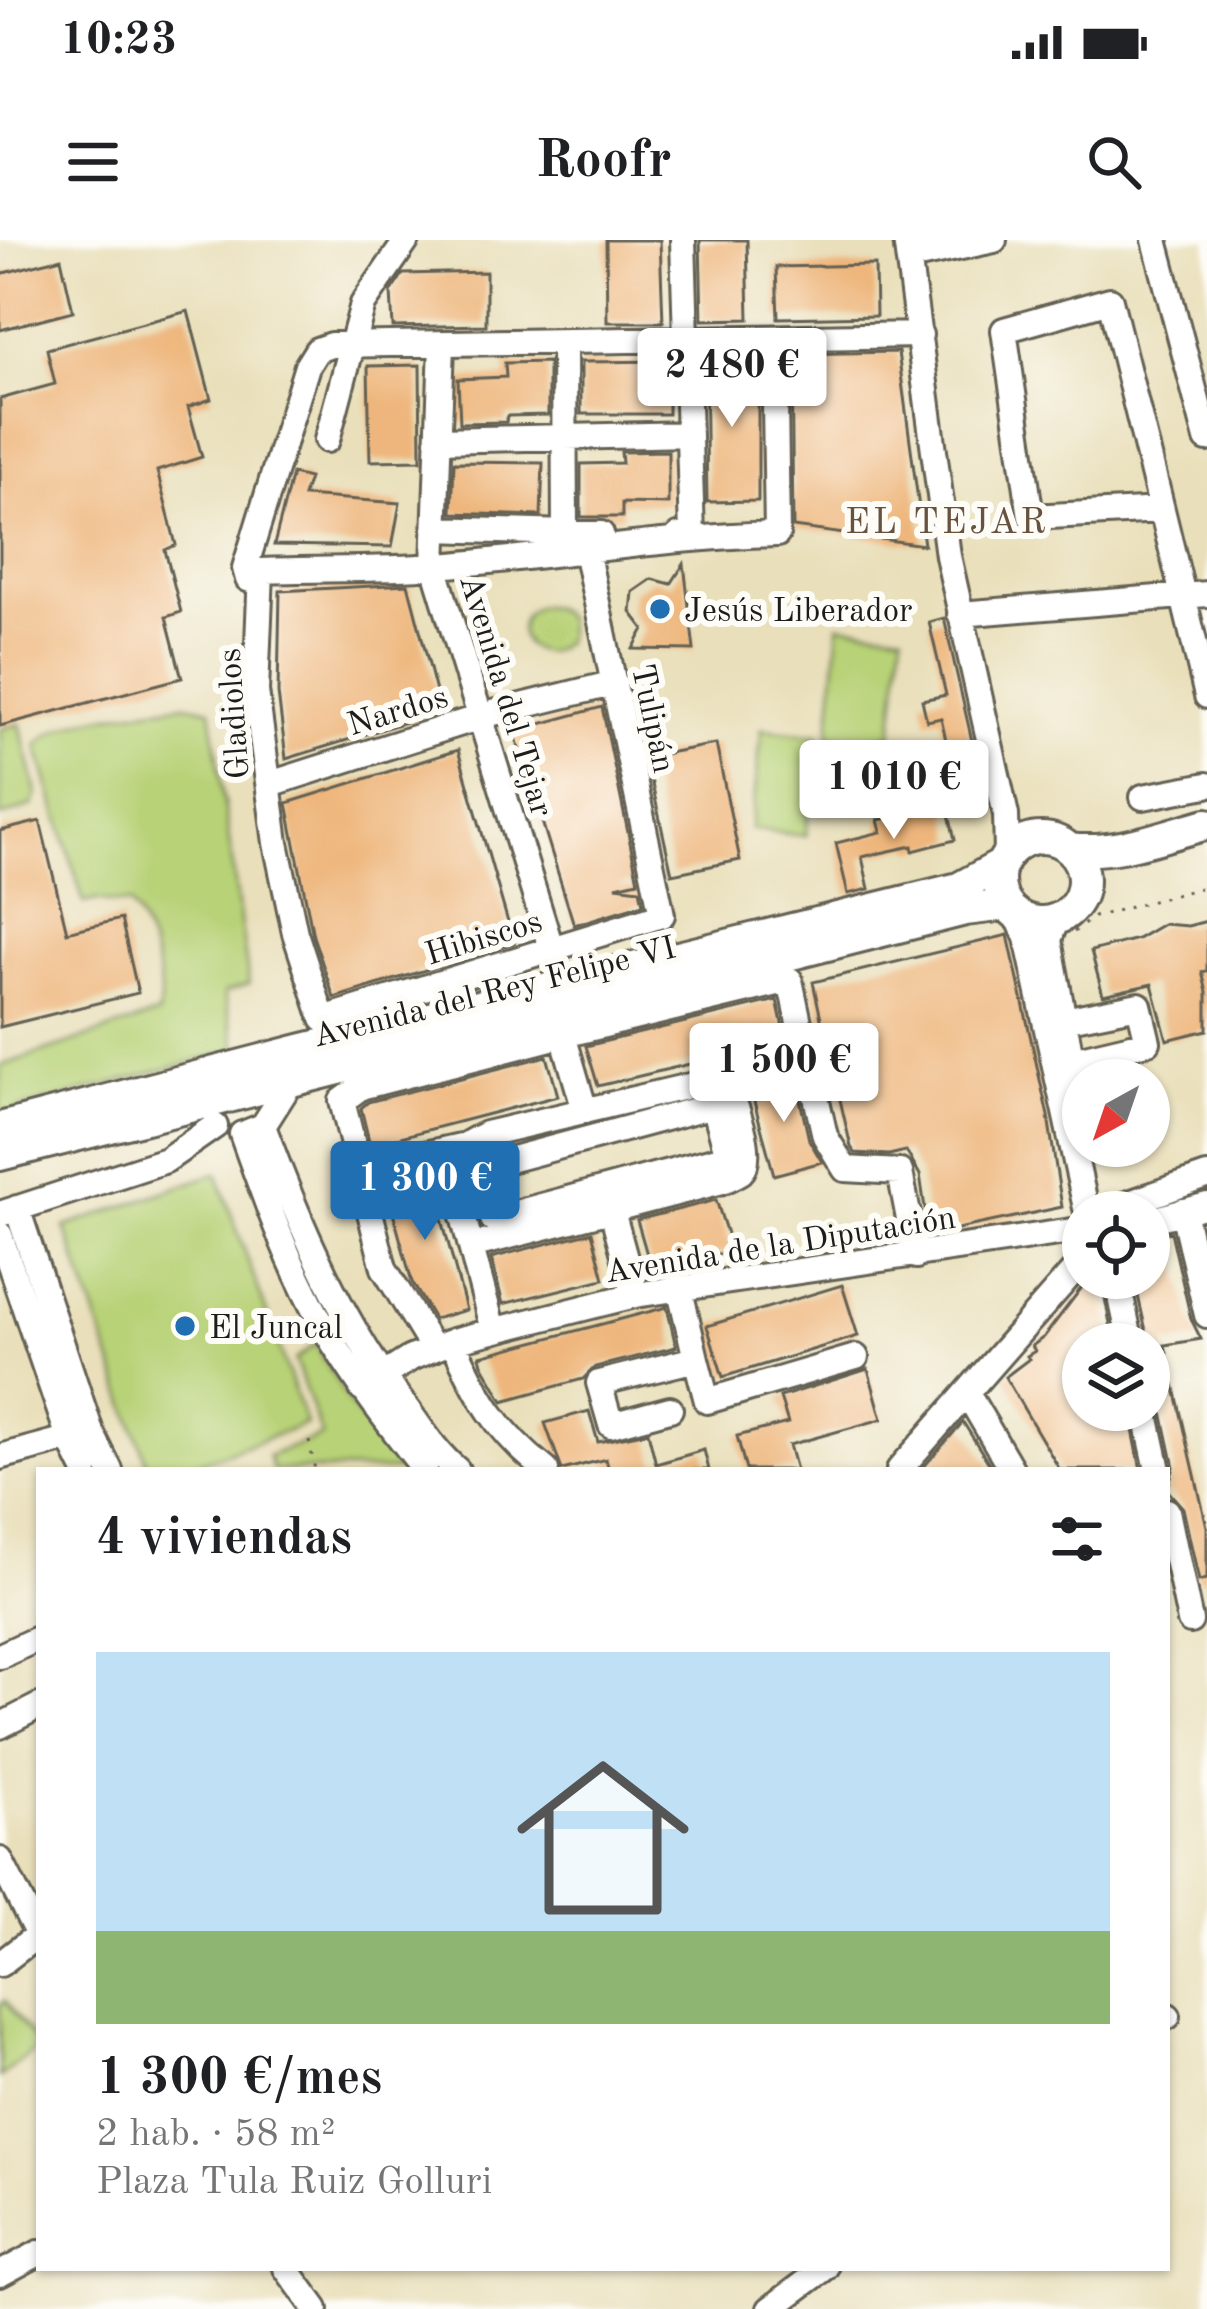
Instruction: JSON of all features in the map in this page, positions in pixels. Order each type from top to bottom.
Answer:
[{"type":"main road","points":[[1070,849],[1082,873],[1078,900],[1057,919],[1030,921],[1012,910],[998,879],[1013,852],[1045,837],[1070,849],[1091,852],[1207,824]]},
{"type":"main road","points":[[1082,887],[1102,872],[1207,846]]},
{"type":"main road","name":"Avenida del Rey Felipe VI","points":[[0,1128],[959,888],[1013,852]]},
{"type":"main road","name":"Avenida del Rey Felipe VI","points":[[0,1155],[965,910],[1012,910]]},
{"type":"street","points":[[327,440],[363,304],[407,240]]},
{"type":"street","points":[[682,240],[692,536]]},
{"type":"street","points":[[994,240],[907,249],[948,556],[1013,852]]},
{"type":"street","points":[[1155,240],[1207,439]]},
{"type":"street","points":[[1162,510],[1031,517],[1004,330],[1110,300],[1162,510],[1195,595],[1207,696]]},
{"type":"street","points":[[351,346],[920,335]]},
{"type":"street","points":[[435,530],[579,539],[777,534],[774,338]]},
{"type":"street","name":"Tulipán","points":[[563,342],[565,438],[579,539],[615,683],[662,915]]},
{"type":"street","name":"Avenida del Tejar","points":[[442,344],[434,566],[562,987]]},
{"type":"street","name":"Gladiolos","points":[[323,1019],[295,933],[276,843],[256,691],[260,583],[248,579],[245,568],[307,366],[317,350],[351,346]]},
{"type":"street","points":[[438,440],[688,434]]},
{"type":"street","points":[[260,583],[261,571],[434,566],[579,539]]},
{"type":"street","points":[[960,614],[1195,595]]},
{"type":"street","name":"Nardos","points":[[270,784],[481,718],[615,683]]},
{"type":"street","points":[[1142,797],[1207,785]]},
{"type":"street","points":[[1012,910],[1027,938],[1089,1191]]},
{"type":"street","name":"Hibiscos","points":[[323,1019],[662,915]]},
{"type":"street","points":[[1057,919],[1049,940],[1072,1059]]},
{"type":"street","points":[[362,1168],[800,1055],[804,1046],[790,980],[361,1087],[342,1101],[384,1268],[482,1406],[541,1467]]},
{"type":"street","points":[[1064,1020],[1139,1005],[1148,1042],[1076,1059]]},
{"type":"street","points":[[563,1035],[585,1112]]},
{"type":"street","points":[[800,1055],[808,1062],[825,1136],[845,1169],[900,1172],[916,1256]]},
{"type":"street","points":[[253,1130],[294,1077]]},
{"type":"street","points":[[471,1246],[740,1173],[746,1162],[745,1143],[734,1097],[723,1078]]},
{"type":"street","points":[[189,1104],[215,1126],[253,1130]]},
{"type":"street","points":[[714,1105],[728,1156],[493,1219],[479,1168],[714,1105]]},
{"type":"street","points":[[85,1467],[80,1435],[9,1211],[166,1160],[215,1126]]},
{"type":"street","points":[[253,1130],[276,1229],[320,1321],[454,1467]]},
{"type":"street","points":[[461,1146],[451,1171],[493,1330]]},
{"type":"street","name":"Avenida de la Diputación","points":[[1164,1191],[1207,1175]]},
{"type":"street","points":[[1195,1208],[1207,1315]]},
{"type":"street","points":[[612,1211],[635,1294]]},
{"type":"street","name":"Avenida de la Diputación","points":[[372,1382],[443,1345],[635,1294],[916,1256],[1062,1224]]},
{"type":"street","points":[[0,1235],[9,1290],[80,1435],[107,1467]]},
{"type":"street","points":[[902,1467],[1062,1284]]},
{"type":"street","points":[[679,1286],[707,1401],[856,1357]]},
{"type":"street","points":[[670,1409],[611,1425],[599,1383],[696,1359]]},
{"type":"street","points":[[372,1382],[422,1467]]},
{"type":"street","points":[[968,1395],[1010,1467]]},
{"type":"street","points":[[1150,1431],[1157,1467]]},
{"type":"street","points":[[0,1456],[80,1435]]},
{"type":"street","points":[[1170,1527],[1188,1621]]},
{"type":"street","points":[[0,1655],[36,1639]]},
{"type":"street","points":[[0,1726],[36,1708]]},
{"type":"street","points":[[0,1860],[36,1928]]},
{"type":"street","points":[[0,1964],[36,1936]]},
{"type":"street","points":[[0,2274],[36,2255]]},
{"type":"street","points":[[288,2271],[316,2309]]},
{"type":"street","points":[[770,2309],[821,2271]]},
{"type":"path","points":[[308,1442],[314,1467]]},
{"type":"green space","points":[[544,606],[561,612],[567,629],[561,646],[544,652],[527,646],[521,629],[527,612]]},
{"type":"green space","points":[[839,625],[903,633],[892,735],[861,743],[829,736]]},
{"type":"green space","points":[[186,704],[211,709],[249,984],[224,993],[237,1050],[0,1114],[0,1066],[158,1014],[160,1001],[154,957],[130,904],[84,903],[37,746],[64,727],[84,721]]},
{"type":"green space","points":[[20,724],[37,793],[32,806],[0,817],[0,729]]},
{"type":"green space","points":[[762,729],[818,735],[806,836],[751,829]]},
{"type":"green space","name":"El Juncal","points":[[217,1173],[306,1424],[187,1467],[148,1467],[65,1227]]},
{"type":"green space","points":[[315,1344],[352,1408],[401,1467],[272,1467],[268,1456],[322,1436],[295,1360]]},
{"type":"green space","points":[[5,2001],[36,2049],[0,2077],[0,2005]]},
{"type":"building","points":[[606,240],[660,240],[663,322],[607,322]]},
{"type":"building","points":[[700,240],[747,240],[749,319],[702,320]]},
{"type":"building","points":[[61,258],[73,311],[0,330],[0,274]]},
{"type":"building","points":[[875,265],[876,316],[778,318],[776,267]]},
{"type":"building","points":[[486,272],[486,325],[393,327],[391,292],[403,274]]},
{"type":"building","points":[[188,311],[211,399],[188,407],[202,457],[157,471],[176,545],[165,550],[181,612],[166,617],[182,678],[0,726],[0,399],[55,384],[47,349]]},
{"type":"building","points":[[898,352],[924,545],[793,527],[791,354]]},
{"type":"building","points":[[705,360],[758,360],[758,501],[707,502]]},
{"type":"building","points":[[668,361],[668,414],[581,414],[581,362]]},
{"type":"building","points":[[548,362],[548,415],[460,423],[458,379],[506,377],[505,363]]},
{"type":"building","points":[[420,365],[421,460],[370,461],[368,366]]},
{"type":"building","points":[[668,451],[668,504],[622,503],[622,517],[581,517],[581,464],[622,463],[621,452]]},
{"type":"building","points":[[454,462],[543,463],[541,516],[452,513]]},
{"type":"building","points":[[292,474],[309,478],[303,496],[400,503],[392,547],[274,545]]},
{"type":"building","name":"Jesús Liberador","points":[[684,564],[694,650],[633,649],[644,629],[631,612],[633,592],[652,579],[671,584]]},
{"type":"building","points":[[408,584],[441,711],[286,759],[278,693],[280,591]]},
{"type":"building","points":[[944,618],[984,794],[959,799],[941,718],[927,721],[922,700],[946,695],[929,622]]},
{"type":"building","points":[[602,707],[638,881],[616,886],[640,889],[643,904],[574,925],[514,731]]},
{"type":"building","points":[[716,744],[740,860],[672,874],[646,757]]},
{"type":"building","points":[[458,750],[514,943],[334,998],[313,936],[287,803]]},
{"type":"building","points":[[947,806],[955,840],[862,857],[869,889],[848,894],[836,843],[881,832],[878,820]]},
{"type":"building","points":[[40,821],[67,932],[121,919],[138,993],[0,1027],[0,831]]},
{"type":"building","points":[[1207,921],[1207,971],[1202,972],[1207,1030],[1167,1040],[1152,984],[1103,995],[1091,951],[1137,939],[1163,924],[1188,926]]},
{"type":"building","points":[[1008,935],[1048,1116],[1062,1207],[929,1235],[920,1175],[906,1151],[855,1153],[851,1147],[829,1052],[836,1050],[831,1030],[824,1032],[813,982]]},
{"type":"building","points":[[777,1000],[786,1041],[598,1086],[586,1046]]},
{"type":"building","points":[[547,1056],[558,1096],[370,1145],[361,1108],[368,1102]]},
{"type":"building","points":[[794,1074],[809,1140],[822,1162],[774,1175],[750,1087]]},
{"type":"building","points":[[429,1170],[466,1310],[434,1319],[412,1282],[384,1180]]},
{"type":"building","points":[[716,1200],[733,1252],[650,1265],[637,1220]]},
{"type":"building","points":[[592,1232],[604,1279],[503,1304],[491,1258]]},
{"type":"building","points":[[1171,1232],[1191,1319],[1201,1339],[1170,1344],[1170,1323],[1144,1323],[1139,1299],[1170,1299]]},
{"type":"building","points":[[842,1285],[858,1336],[723,1377],[707,1326]]},
{"type":"building","points":[[1073,1299],[1105,1299],[1110,1323],[1062,1323],[1062,1431],[1133,1431],[1140,1467],[1058,1467],[1005,1377],[1029,1359],[1035,1351],[1032,1346]]},
{"type":"building","points":[[667,1307],[676,1347],[595,1367],[583,1379],[503,1401],[482,1364],[480,1356]]},
{"type":"building","points":[[1170,1367],[1207,1527],[1207,1579],[1199,1581],[1183,1508],[1170,1493],[1174,1467],[1166,1431],[1170,1431]]},
{"type":"building","points":[[868,1369],[882,1419],[789,1445],[795,1467],[745,1467],[737,1436],[788,1423],[780,1397]]},
{"type":"building","points":[[589,1411],[598,1442],[648,1432],[656,1464],[704,1450],[708,1467],[608,1467],[606,1459],[561,1467],[545,1423]]},
{"type":"building","points":[[963,1422],[991,1467],[924,1467]]},
{"type":"place","name":"Jesús Liberador","points":[[660,609]]},
{"type":"place","name":"El Juncal","points":[[185,1326]]},
{"type":"district","name":"EL TEJAR","points":[[947,520]]}]
